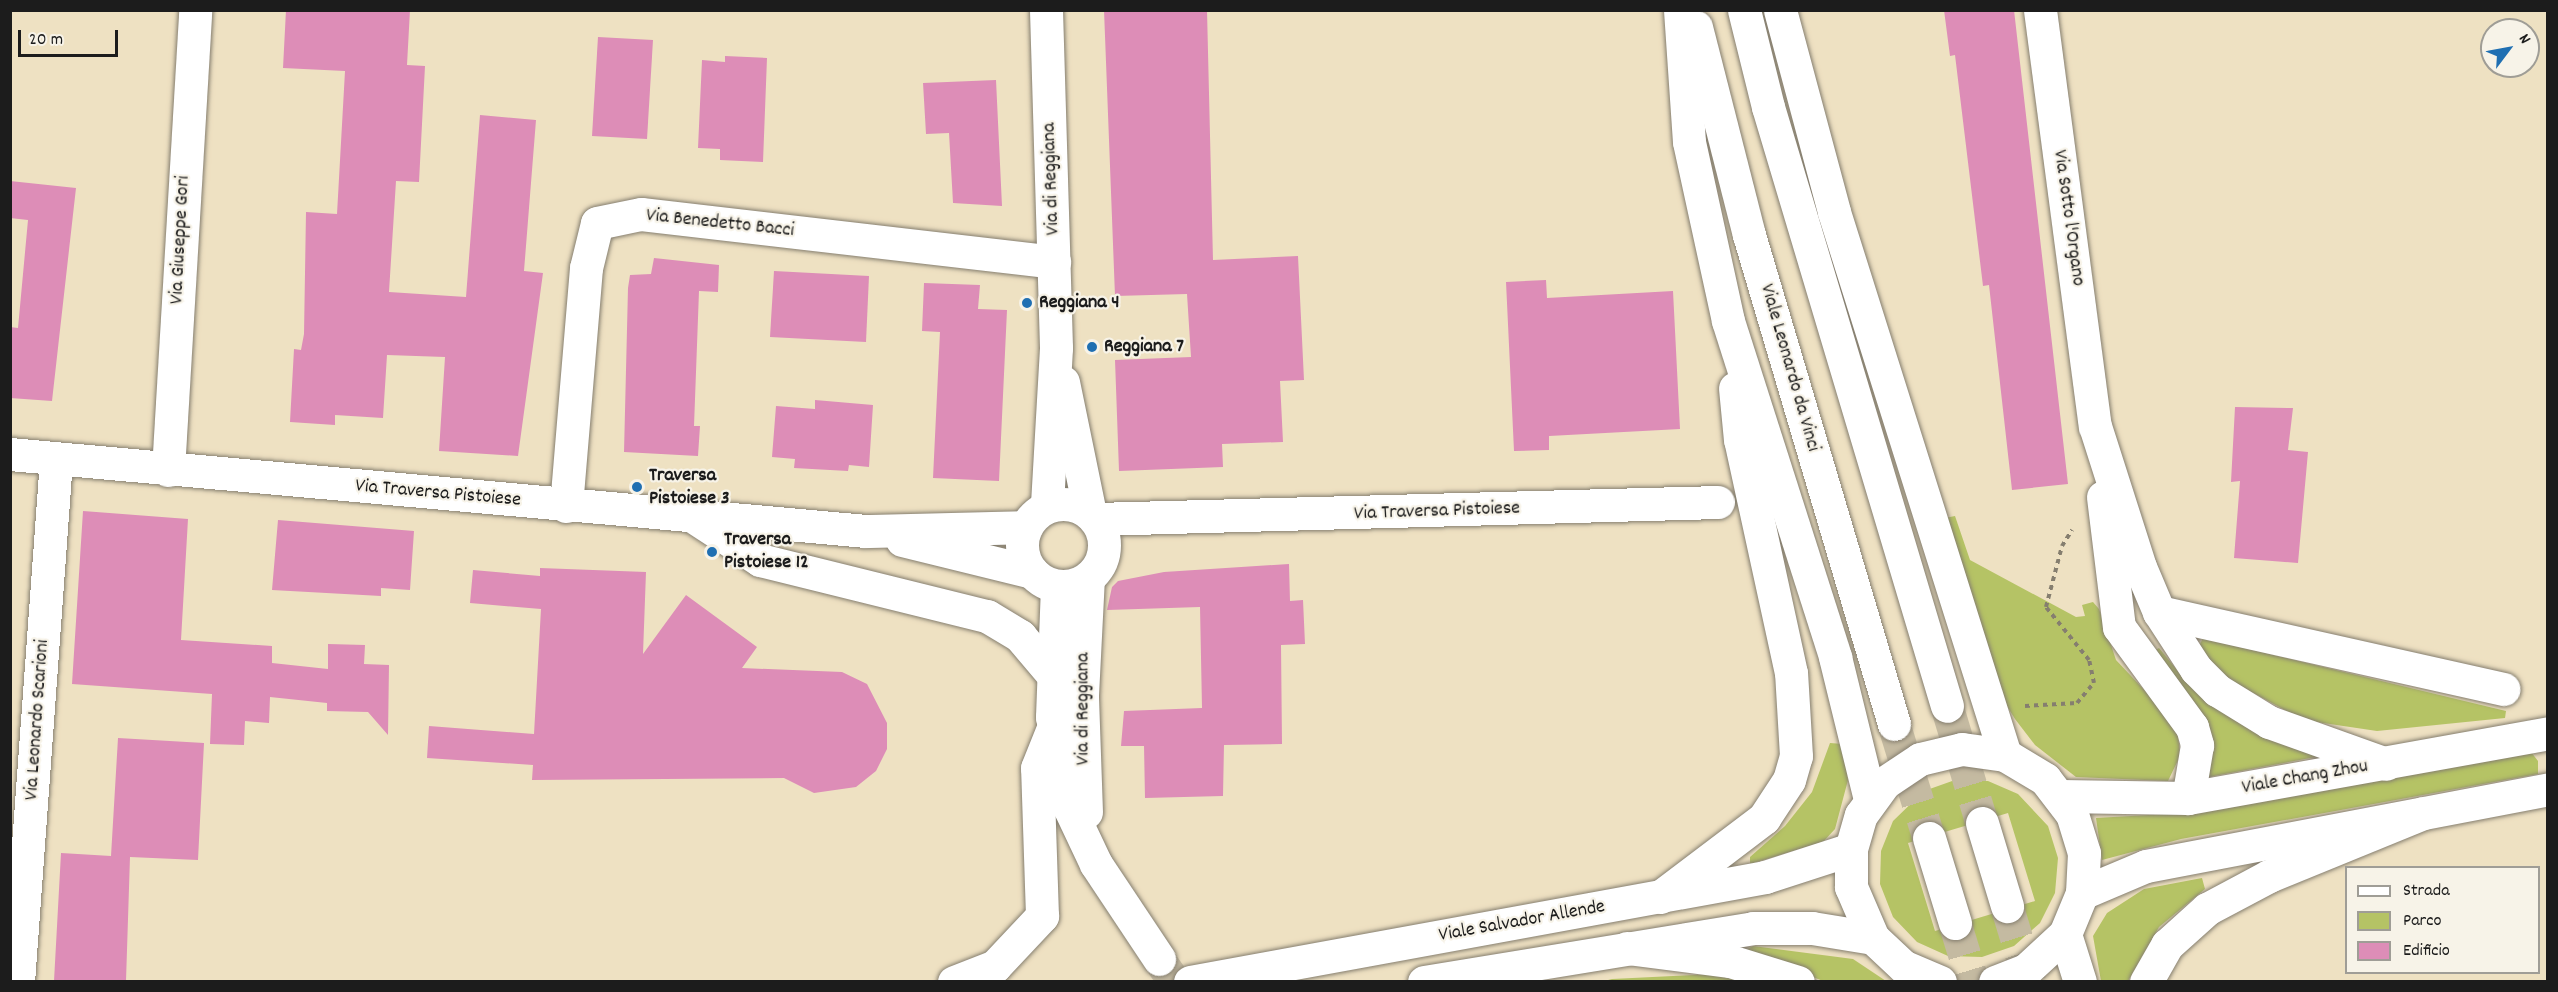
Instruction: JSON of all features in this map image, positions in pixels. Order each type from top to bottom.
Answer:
[{"type":"main road","name":"Via Giuseppe Gori","points":[[168,470],[195,10]]},
{"type":"main road","name":"Via di Reggiana","points":[[1046,10],[1056,348],[1036,517],[1022,546],[1045,579],[1052,674],[1053,729],[1069,807],[1084,840],[1159,959]]},
{"type":"main road","points":[[1680,10],[1689,142],[1728,321],[1835,657],[1870,799]]},
{"type":"main road","name":"Viale Leonardo da Vinci","points":[[1692,10],[1749,235],[1894,724]]},
{"type":"main road","points":[[1744,10],[1768,107],[1947,706]]},
{"type":"main road","points":[[1779,10],[1834,212],[2005,755]]},
{"type":"main road","name":"Via Sotto l'Organo","points":[[2040,10],[2095,426]]},
{"type":"main road","name":"Via Benedetto Bacci","points":[[566,506],[586,268],[597,223],[641,214],[1054,262]]},
{"type":"main road","points":[[1660,897],[1764,818],[1789,780],[1796,756],[1798,711],[1740,440],[1728,321]]},
{"type":"main road","name":"Via di Reggiana","points":[[1056,348],[1093,516],[1104,537],[1096,566],[1082,674],[1084,840]]},
{"type":"main road","points":[[2095,426],[2159,612],[2196,669],[2242,706],[2388,764]]},
{"type":"main road","points":[[2095,426],[2119,627],[2192,727],[2197,746],[2188,798]]},
{"type":"main road","name":"Via Traversa Pistoiese","points":[[10,454],[697,519],[866,531],[1036,517]]},
{"type":"main road","name":"Via Leonardo Scarioni","points":[[18,981],[56,459]]},
{"type":"main road","name":"Via Traversa Pistoiese","points":[[1093,516],[1155,521],[1718,502]]},
{"type":"main road","points":[[1036,517],[1074,505],[1093,516]]},
{"type":"main road","points":[[697,519],[760,560],[987,616],[1020,636],[1052,674]]},
{"type":"main road","points":[[1045,579],[1096,566],[1155,521]]},
{"type":"main road","name":"Via Traversa Pistoiese","points":[[866,531],[1045,579]]},
{"type":"main road","points":[[2159,612],[2503,689]]},
{"type":"main road","points":[[954,981],[995,966],[1042,916],[1037,768],[1053,729]]},
{"type":"main road","name":"Viale Chang Zhou","points":[[2061,796],[2188,798],[2388,764],[2547,733]]},
{"type":"main road","points":[[1929,980],[1873,938],[1853,896],[1851,849],[1870,799],[1920,759],[1962,749],[2005,755],[2045,779],[2061,796],[2084,853],[2082,893],[2065,934],[2026,970],[1995,981]]},
{"type":"main road","points":[[2082,893],[2146,866],[2547,789]]},
{"type":"main road","points":[[2146,981],[2167,945],[2207,909],[2269,876],[2423,813]]},
{"type":"main road","points":[[1982,824],[2007,906]]},
{"type":"main road","points":[[1929,838],[1955,923]]},
{"type":"main road","name":"Viale Salvador Allende","points":[[1190,981],[1660,897],[1775,874],[1851,849]]},
{"type":"main road","points":[[1424,981],[1771,927],[1873,938]]},
{"type":"main road","points":[[2065,934],[2080,981]]},
{"type":"main road","points":[[1627,948],[1730,961],[1798,981]]},
{"type":"green space","points":[[1955,516],[1970,560],[2076,617],[2085,616],[2082,605],[2093,602],[2099,609],[2116,660],[2163,710],[2178,734],[2180,756],[2168,781],[2076,777],[2035,745],[2002,698],[1940,519]]},
{"type":"green space","points":[[2203,638],[2506,711],[2505,718],[2377,731],[2303,720],[2224,677],[2198,648]]},
{"type":"green space","points":[[2159,648],[2189,685],[2321,756],[2203,778],[2147,655]]},
{"type":"green space","points":[[1830,743],[1843,744],[1848,780],[1835,829],[1823,842],[1750,864],[1750,857],[1785,826],[1812,792]]},
{"type":"green space","points":[[2531,752],[2538,761],[2538,774],[2181,839],[2102,860],[2096,818],[2202,812]]},
{"type":"green space","points":[[1955,780],[1988,781],[2018,794],[2048,826],[2058,858],[2055,893],[2040,923],[2014,946],[1982,957],[1948,956],[1917,942],[1893,917],[1880,884],[1881,851],[1893,821],[1924,791]],"holes":[[[2008,813],[2035,901],[1935,931],[1908,843]]]},
{"type":"green space","points":[[2202,878],[2205,889],[2159,927],[2128,981],[2101,981],[2093,936],[2107,913],[2144,889]]},
{"type":"green space","points":[[1753,946],[1853,959],[1886,981],[1823,981],[1746,950]]},
{"type":"green space","points":[[1714,974],[1757,982],[1600,982],[1612,979]]},
{"type":"building","points":[[286,10],[410,10],[407,65],[425,66],[419,182],[396,181],[389,292],[466,297],[480,115],[536,120],[524,271],[543,273],[518,456],[439,451],[445,357],[387,355],[383,418],[335,415],[335,425],[290,422],[294,349],[301,350],[304,334],[306,212],[337,214],[345,71],[283,68]]},
{"type":"building","points":[[1104,10],[1207,10],[1213,260],[1298,256],[1304,380],[1280,381],[1283,442],[1222,444],[1223,467],[1119,471],[1115,360],[1191,357],[1187,294],[1115,296]]},
{"type":"building","points":[[1944,10],[2014,10],[2068,484],[2012,490],[1989,285],[1983,286],[1955,55],[1950,56]]},
{"type":"building","points":[[598,37],[653,40],[647,139],[592,136]]},
{"type":"building","points":[[725,56],[767,58],[763,162],[720,160],[720,149],[698,148],[702,60],[725,62]]},
{"type":"building","points":[[996,80],[1002,206],[953,203],[949,133],[926,134],[923,83]]},
{"type":"building","points":[[10,181],[76,188],[52,401],[10,398],[10,327],[18,328],[28,220],[10,218]]},
{"type":"building","points":[[654,258],[719,265],[718,292],[699,291],[694,426],[700,426],[698,456],[624,452],[630,275],[651,274]]},
{"type":"building","points":[[774,271],[869,276],[866,342],[770,337]]},
{"type":"building","points":[[1546,280],[1547,298],[1673,291],[1680,429],[1549,436],[1549,450],[1514,451],[1506,282]]},
{"type":"building","points":[[924,283],[980,285],[978,309],[1007,310],[999,481],[933,478],[940,332],[922,331]]},
{"type":"building","points":[[815,400],[873,405],[869,467],[849,465],[848,471],[794,468],[795,459],[772,457],[776,406],[815,409]]},
{"type":"building","points":[[2235,407],[2293,408],[2288,450],[2308,452],[2298,563],[2234,558],[2240,481],[2231,482]]},
{"type":"building","points":[[83,511],[188,519],[181,640],[272,646],[272,663],[328,669],[328,644],[365,645],[364,664],[389,665],[388,735],[368,712],[327,711],[327,703],[270,697],[269,723],[245,721],[244,745],[210,744],[212,694],[72,684]]},
{"type":"building","points":[[278,520],[414,531],[410,590],[381,588],[381,596],[272,590]]},
{"type":"building","points":[[1289,564],[1290,601],[1303,600],[1305,644],[1281,645],[1282,744],[1224,745],[1223,796],[1145,798],[1144,746],[1121,746],[1124,711],[1202,708],[1200,607],[1107,610],[1112,587],[1118,581],[1164,572]]},
{"type":"building","points":[[540,568],[646,572],[643,654],[686,595],[757,647],[742,668],[842,672],[867,684],[887,723],[887,749],[876,771],[856,787],[814,793],[784,778],[532,780],[533,765],[427,758],[429,726],[534,734],[541,609],[470,603],[473,570],[540,576]]},
{"type":"building","points":[[118,738],[204,743],[198,860],[130,857],[126,981],[54,981],[61,853],[111,856]]},
{"type":"tunnel","points":[[1947,706],[1982,823]]},
{"type":"tunnel","points":[[1894,724],[1929,838]]},
{"type":"tunnel","points":[[2007,906],[2030,982]]},
{"type":"tunnel","points":[[1955,923],[1973,982]]},
{"type":"tunnel","points":[[1159,959],[1175,982]]},
{"type":"place","name":"Reggiana 4","points":[[1027,303]]},
{"type":"place","name":"Reggiana 7","points":[[1092,347]]},
{"type":"place","name":"Traversa Pistoiese 3","points":[[637,487]]},
{"type":"place","name":"Traversa Pistoiese 12","points":[[712,552]]}]
